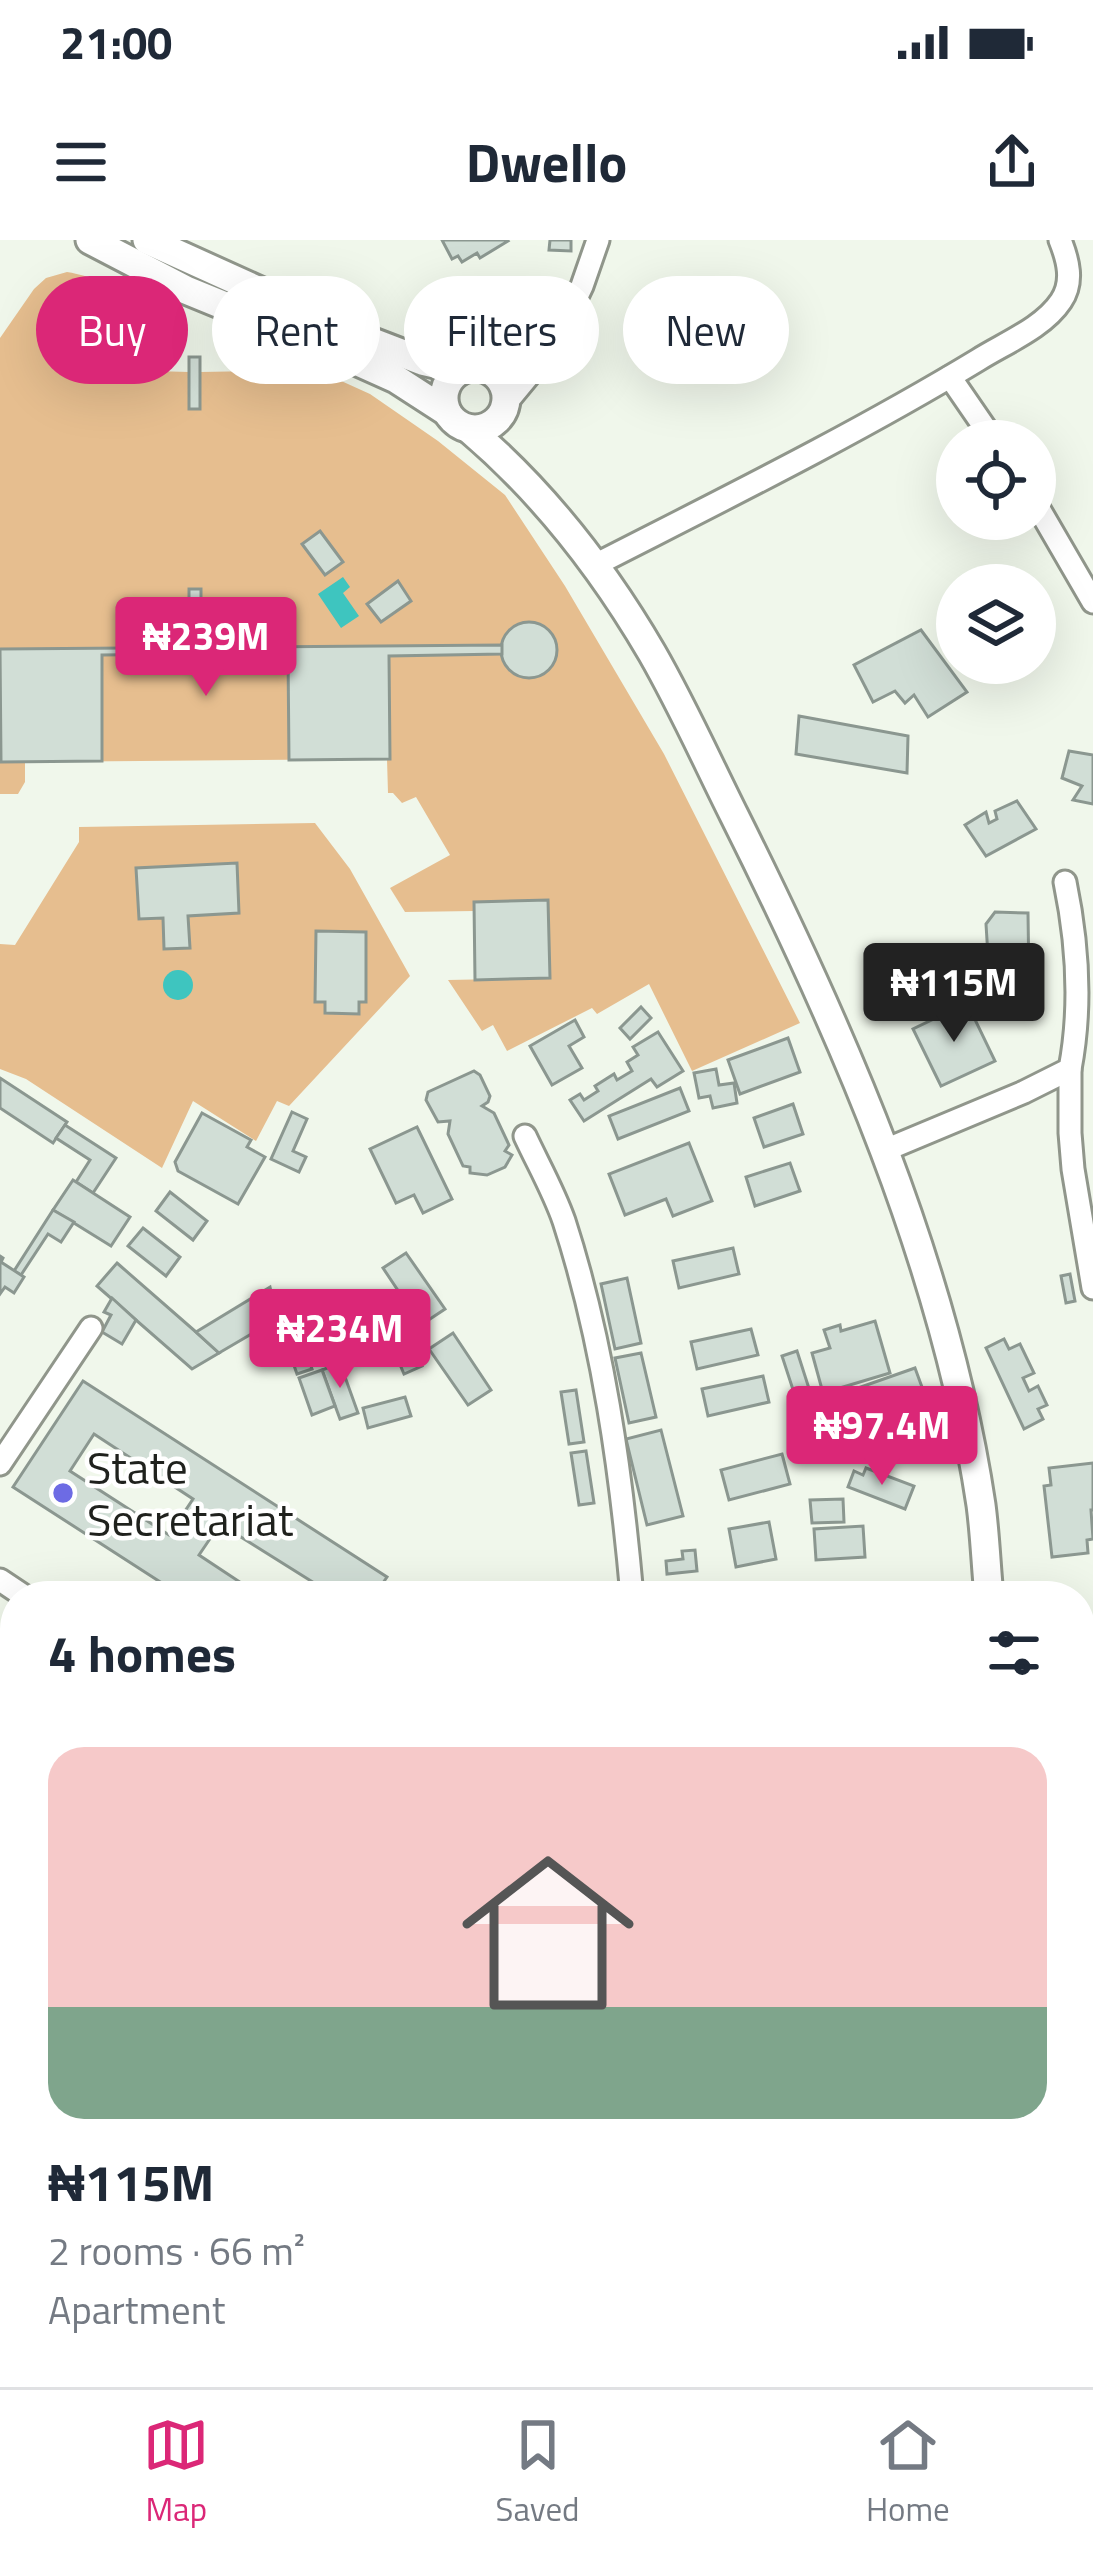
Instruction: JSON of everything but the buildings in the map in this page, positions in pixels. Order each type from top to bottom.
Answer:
[{"type":"street","points":[[90,240],[186,290],[396,379],[458,421],[524,479],[595,565],[652,653],[770,886],[830,1016],[883,1151],[932,1292],[958,1396],[981,1506],[987,1581]]},
{"type":"street","points":[[147,240],[404,354]]},
{"type":"street","points":[[585,276],[598,240]]},
{"type":"street","points":[[595,565],[790,466],[1046,318],[1068,283],[1069,262],[1060,240]]},
{"type":"street","points":[[950,377],[980,420]]},
{"type":"street","points":[[446,384],[443,403],[458,421],[489,426],[523,384]]},
{"type":"street","points":[[503,384],[504,408],[524,479]]},
{"type":"street","points":[[1056,538],[1093,602]]},
{"type":"street","points":[[1065,882],[1075,930],[1078,1001],[1070,1069],[1070,1133],[1093,1288]]},
{"type":"street","points":[[883,1151],[1070,1069]]},
{"type":"street","points":[[525,1136],[562,1216],[581,1280],[616,1457],[631,1581]]},
{"type":"street","points":[[0,1464],[91,1328]]},
{"type":"street","points":[[0,1420],[20,1433]]},
{"type":"shaded area","points":[[34,289],[36,384],[188,384],[189,372],[189,409],[200,408],[200,372],[212,372],[212,384],[348,384],[438,441],[505,495],[664,754],[800,1023],[692,1071],[649,984],[597,1014],[592,1008],[507,1051],[493,1025],[482,1031],[448,980],[549,978],[548,901],[474,902],[474,911],[405,912],[390,888],[450,855],[416,797],[402,803],[388,793],[387,759],[25,762],[25,782],[18,794],[0,794],[0,338]]},
{"type":"shaded area","points":[[315,823],[350,869],[410,976],[289,1106],[277,1101],[256,1141],[193,1101],[162,1168],[26,1079],[0,1069],[0,944],[15,945],[79,842],[79,827]]},
{"type":"water","points":[[343,577],[350,587],[343,593],[359,616],[341,628],[318,594]]},
{"type":"water","points":[[178,970],[189,974],[193,985],[189,996],[178,1000],[167,996],[163,985],[167,974]]},
{"type":"place","name":"State Secretariat","points":[[63,1493]]}]
